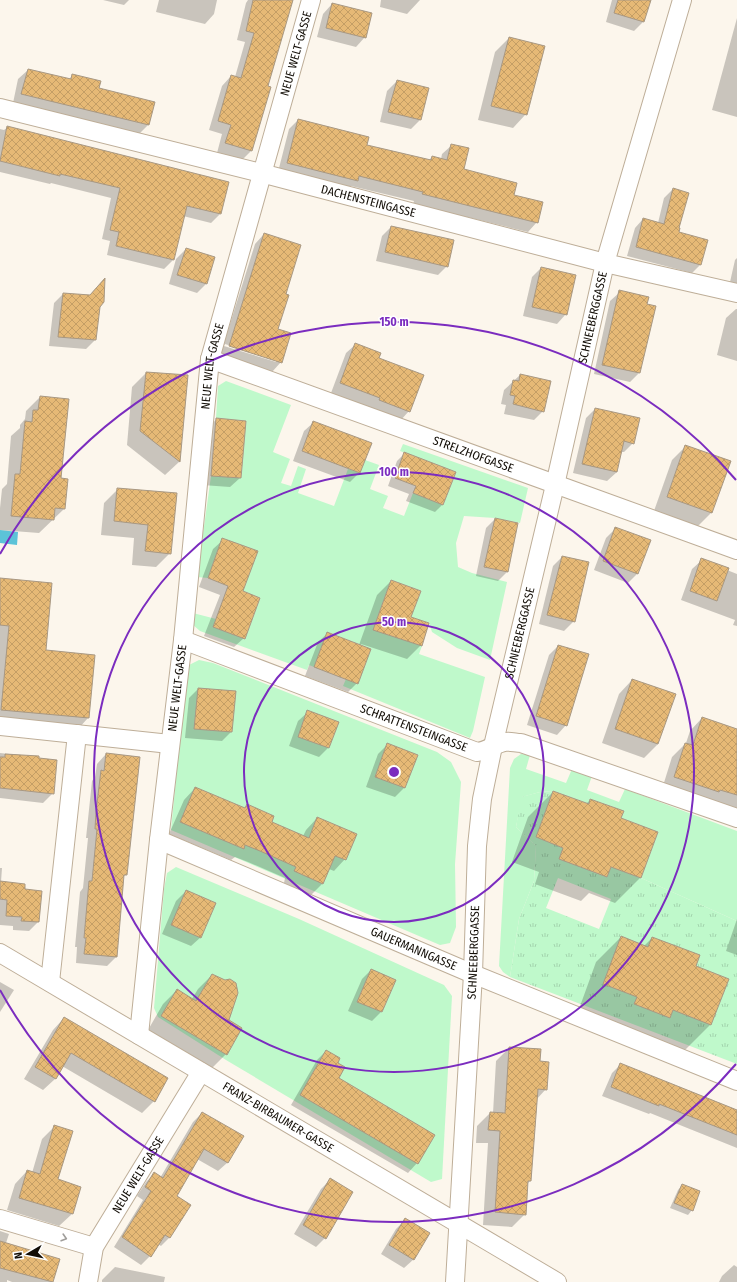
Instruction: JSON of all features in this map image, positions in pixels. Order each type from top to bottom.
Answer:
[{"type":"street","name":"NEUE WELT-GASSE","points":[[139,1035],[159,840],[183,640],[210,359],[311,0]]},
{"type":"street","name":"SCHNEEBERGGASSE","points":[[455,1282],[457,1224],[473,974],[477,846],[482,799],[605,263],[682,0]]},
{"type":"street","name":"DACHENSTEINGASSE","points":[[0,108],[605,263],[737,293]]},
{"type":"street","name":"STRELZHOFGASSE","points":[[210,359],[737,550]]},
{"type":"street","name":"SCHRATTENSTEINGASSE","points":[[183,640],[477,752],[486,752],[493,746],[506,742],[521,743],[737,818]]},
{"type":"street","name":"NEUE WELT-GASSE","points":[[0,726],[170,744]]},
{"type":"street","points":[[50,982],[77,734]]},
{"type":"street","name":"GAUERMANNGASSE","points":[[159,840],[473,974],[737,1081]]},
{"type":"street","name":"FRANZ-BIRBAUMER-GASSE","points":[[0,953],[557,1282]]},
{"type":"street","name":"NEUE WELT-GASSE","points":[[88,1282],[94,1247],[202,1072]]},
{"type":"street","points":[[0,1219],[94,1247]]},
{"type":"green space","points":[[226,381],[291,405],[273,452],[290,459],[281,483],[291,486],[298,466],[306,469],[298,493],[334,506],[348,469],[360,473],[365,460],[379,465],[370,489],[388,496],[383,508],[404,516],[413,493],[443,505],[456,472],[400,451],[403,444],[528,488],[520,523],[495,518],[464,516],[456,543],[458,567],[472,573],[507,582],[490,660],[457,648],[432,632],[429,623],[411,617],[421,591],[391,580],[376,621],[422,646],[419,654],[485,677],[473,731],[470,738],[343,686],[346,679],[371,649],[328,632],[314,667],[309,665],[307,670],[200,631],[192,624],[193,613],[216,619],[213,627],[245,639],[260,598],[243,591],[222,539],[208,578],[197,577],[211,476],[241,478],[246,421],[216,418],[218,386]]},
{"type":"green space","points":[[199,660],[213,663],[437,752],[451,762],[461,782],[455,864],[456,927],[450,943],[440,945],[171,830],[187,666]]},
{"type":"green space","points":[[521,754],[530,755],[526,769],[566,783],[572,769],[592,776],[587,790],[619,802],[625,789],[737,831],[737,921],[641,878],[658,832],[621,818],[624,811],[590,799],[589,804],[553,791],[540,792],[522,797],[516,827],[536,846],[534,881],[519,919],[510,977],[503,972],[499,966],[510,768],[514,759]]},
{"type":"green space","points":[[553,791],[536,837],[563,848],[559,859],[607,877],[611,867],[641,878],[737,921],[737,1064],[510,977],[519,919],[534,881],[536,846],[516,827],[521,797],[540,792]],"holes":[[[558,878],[611,899],[599,929],[546,908]]]},
{"type":"green space","points":[[176,867],[299,919],[444,985],[452,996],[442,1179],[431,1182],[226,1060],[158,1017],[154,1008],[164,889],[167,873]]},
{"type":"water","points":[[0,530],[18,532],[17,545],[0,543]]},
{"type":"building","points":[[253,0],[293,0],[268,86],[271,87],[252,151],[225,143],[231,125],[218,121],[231,75],[241,78],[254,33],[246,31]]},
{"type":"building","points":[[618,0],[651,0],[644,22],[614,13]]},
{"type":"building","points":[[332,3],[372,13],[366,38],[326,28]]},
{"type":"building","points":[[509,37],[545,46],[527,115],[491,106]]},
{"type":"building","points":[[28,69],[71,79],[72,74],[101,81],[99,88],[155,102],[149,125],[21,94]]},
{"type":"building","points":[[397,80],[429,88],[421,120],[388,112]]},
{"type":"building","points":[[298,119],[369,137],[367,145],[431,160],[432,156],[447,160],[451,144],[469,148],[464,169],[517,183],[514,195],[543,202],[538,223],[422,194],[423,192],[359,176],[358,181],[287,163]]},
{"type":"building","points":[[7,126],[229,182],[221,214],[187,206],[174,260],[116,246],[119,232],[110,230],[120,188],[60,174],[60,176],[0,161]]},
{"type":"building","points":[[673,188],[689,193],[679,232],[708,240],[701,265],[636,247],[643,218],[664,224]]},
{"type":"building","points":[[391,226],[454,240],[448,267],[385,252]]},
{"type":"building","points":[[264,233],[301,245],[286,294],[289,295],[278,329],[291,333],[282,363],[229,346]]},
{"type":"building","points":[[186,248],[215,257],[207,284],[177,275]]},
{"type":"building","points":[[541,267],[576,275],[567,315],[532,307]]},
{"type":"building","points":[[105,278],[104,302],[100,307],[96,340],[58,337],[63,293],[90,295]]},
{"type":"building","points":[[619,290],[649,297],[647,304],[656,306],[640,373],[602,365]]},
{"type":"building","points":[[355,343],[381,353],[379,358],[424,375],[410,412],[379,400],[380,398],[340,383]]},
{"type":"building","points":[[146,372],[188,375],[180,462],[140,431]]},
{"type":"building","points":[[520,374],[551,381],[544,412],[513,404],[515,396],[510,395],[513,380],[519,381]]},
{"type":"building","points":[[40,396],[69,399],[61,478],[68,479],[65,509],[55,508],[54,520],[11,516],[15,474],[20,474],[25,421],[32,422],[33,410],[38,410]]},
{"type":"building","points":[[595,408],[640,418],[634,444],[624,441],[617,472],[582,464]]},
{"type":"building","points":[[216,418],[246,421],[241,478],[211,476]]},
{"type":"building","points":[[313,421],[372,443],[360,473],[302,451]]},
{"type":"building","points":[[685,445],[731,461],[712,513],[667,497]]},
{"type":"building","points":[[404,452],[456,472],[443,505],[413,493],[416,486],[395,478]]},
{"type":"building","points":[[117,488],[177,493],[171,554],[145,551],[148,525],[114,521]]},
{"type":"building","points":[[495,518],[518,523],[508,572],[484,567]]},
{"type":"building","points":[[615,527],[651,540],[638,574],[603,561]]},
{"type":"building","points":[[222,538],[258,551],[243,591],[260,598],[245,639],[213,627],[228,586],[208,578]]},
{"type":"building","points":[[562,556],[589,562],[575,622],[547,615]]},
{"type":"building","points":[[701,558],[729,568],[717,601],[690,591]]},
{"type":"building","points":[[0,578],[52,583],[46,650],[95,655],[89,718],[1,710],[9,626],[0,625]]},
{"type":"building","points":[[391,580],[421,591],[411,617],[429,623],[422,646],[373,630]]},
{"type":"building","points":[[327,632],[371,649],[358,684],[314,667]]},
{"type":"building","points":[[558,645],[589,654],[567,726],[536,716]]},
{"type":"building","points":[[632,679],[676,694],[658,744],[615,729]]},
{"type":"building","points":[[198,688],[236,691],[232,732],[194,729]]},
{"type":"building","points":[[307,710],[339,722],[329,748],[298,737]]},
{"type":"building","points":[[702,717],[737,729],[737,795],[720,790],[719,792],[674,777],[685,743],[693,745]]},
{"type":"building","points":[[387,743],[418,755],[405,788],[375,777]]},
{"type":"building","points":[[106,753],[140,757],[127,875],[124,875],[117,957],[84,954],[89,881],[92,881],[97,829],[95,829],[96,812],[101,770],[104,771]]},
{"type":"building","points":[[5,754],[39,756],[39,758],[57,760],[54,794],[0,788],[0,757],[5,757]]},
{"type":"building","points":[[195,787],[245,808],[247,804],[274,816],[272,822],[309,838],[317,817],[357,834],[346,860],[335,856],[323,884],[294,871],[296,867],[260,851],[245,845],[244,849],[180,822]]},
{"type":"building","points":[[553,791],[589,804],[590,799],[624,811],[621,818],[658,832],[641,878],[611,867],[607,877],[559,859],[563,848],[536,837]]},
{"type":"building","points":[[0,881],[25,884],[25,889],[42,891],[39,922],[21,921],[22,917],[6,916],[7,900],[0,899]]},
{"type":"building","points":[[186,890],[216,903],[201,938],[171,925]]},
{"type":"building","points":[[621,936],[648,947],[652,937],[700,955],[696,966],[729,979],[711,1025],[673,1010],[670,1018],[634,1004],[637,997],[603,984]]},
{"type":"building","points":[[371,969],[396,980],[382,1012],[357,1002]]},
{"type":"building","points":[[212,974],[225,980],[230,979],[236,983],[238,993],[229,1020],[242,1028],[227,1055],[161,1016],[177,989],[196,1001]]},
{"type":"building","points":[[64,1017],[168,1078],[155,1102],[71,1053],[56,1079],[35,1067]]},
{"type":"building","points":[[509,1047],[541,1049],[540,1061],[549,1062],[547,1090],[538,1089],[531,1181],[528,1181],[526,1215],[495,1212],[500,1131],[488,1130],[490,1112],[505,1113]]},
{"type":"building","points":[[326,1050],[340,1058],[338,1063],[345,1067],[339,1078],[435,1135],[418,1164],[300,1095]]},
{"type":"building","points":[[620,1063],[737,1110],[737,1135],[659,1104],[659,1106],[611,1087]]},
{"type":"building","points":[[202,1112],[244,1136],[228,1163],[204,1149],[177,1196],[191,1205],[170,1238],[165,1235],[151,1257],[122,1237],[151,1191],[145,1187],[154,1172],[163,1178]]},
{"type":"building","points":[[54,1125],[73,1131],[58,1179],[81,1187],[73,1214],[19,1198],[27,1170],[40,1174]]},
{"type":"building","points":[[330,1178],[353,1192],[326,1239],[303,1225]]},
{"type":"building","points":[[682,1184],[700,1191],[693,1211],[674,1203]]},
{"type":"building","points":[[405,1218],[430,1233],[414,1260],[389,1245]]},
{"type":"building","points":[[0,1241],[60,1259],[53,1282],[0,1268]]}]
